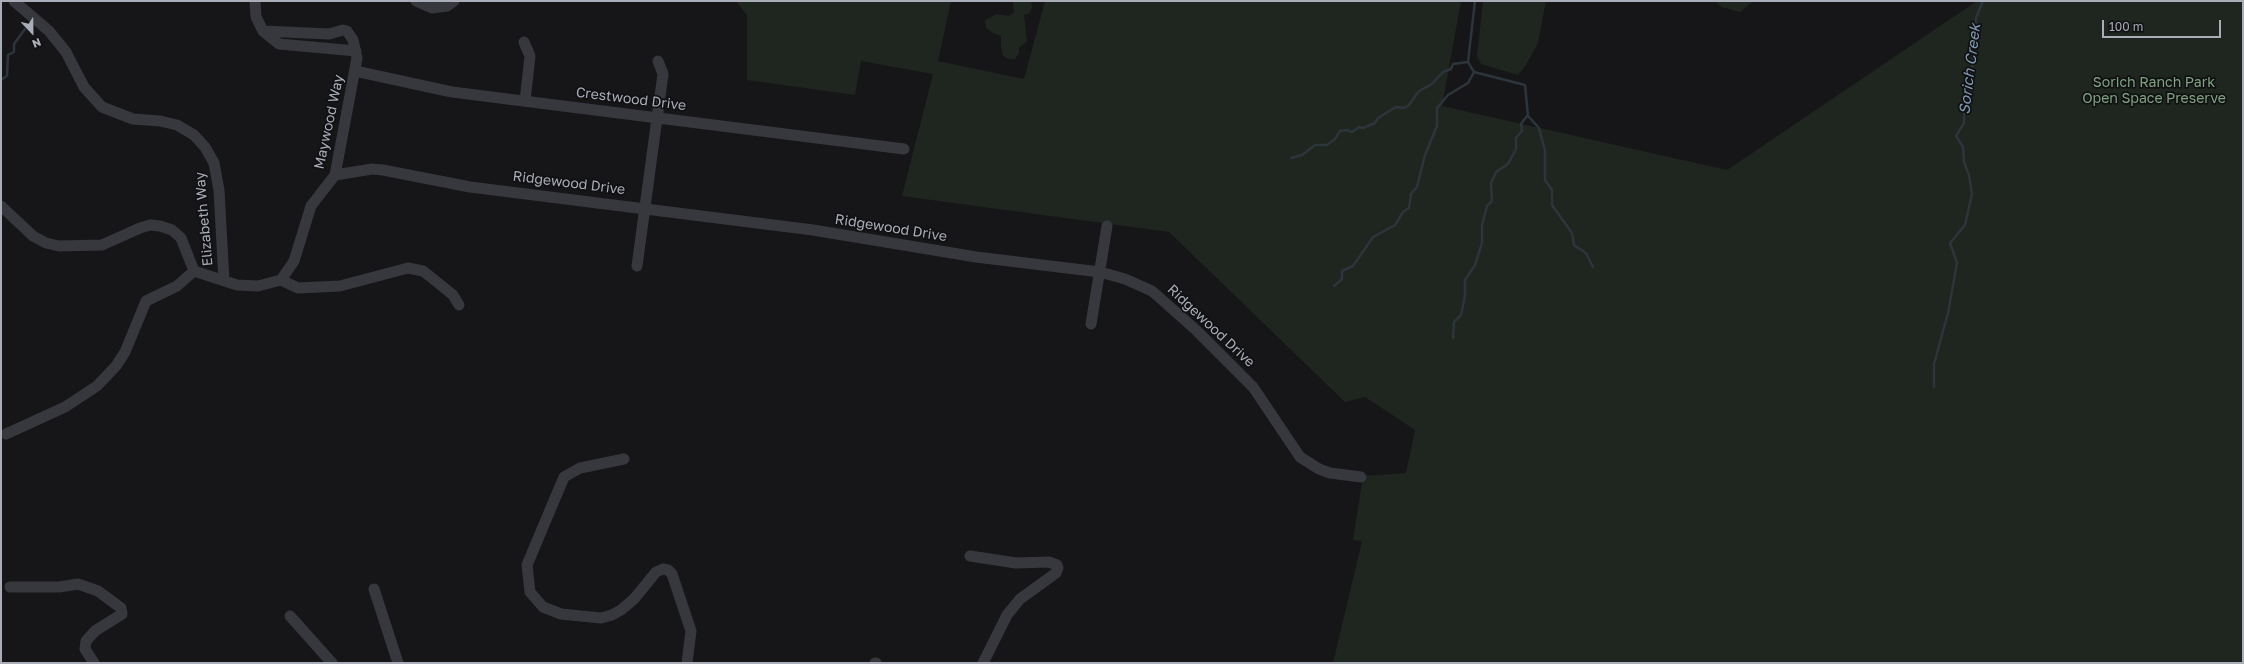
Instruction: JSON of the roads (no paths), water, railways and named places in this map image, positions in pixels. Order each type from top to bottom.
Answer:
[{"type":"street","name":"Elizabeth Way","points":[[14,1],[49,31],[66,52],[84,87],[102,107],[133,119],[160,121],[176,125],[194,135],[205,146],[214,163],[219,190],[224,281]]},
{"type":"street","points":[[255,1],[256,17],[263,30],[272,40],[279,44],[356,51]]},
{"type":"street","points":[[416,1],[432,8],[447,6],[454,1]]},
{"type":"street","name":"Maywood Way","points":[[263,30],[329,34],[343,30],[350,34],[356,51],[355,71],[336,175],[311,206],[294,261],[281,280]]},
{"type":"street","points":[[524,42],[530,56],[525,101]]},
{"type":"street","points":[[637,266],[647,208],[658,118],[662,74],[658,61]]},
{"type":"street","name":"Crestwood Drive","points":[[355,71],[452,92],[904,149]]},
{"type":"street","name":"Ridgewood Drive","points":[[336,175],[372,169],[383,170],[470,187],[813,230],[976,257],[1100,272],[1125,279],[1152,292],[1196,330],[1253,387],[1300,457],[1324,471],[1361,477]]},
{"type":"street","points":[[1,206],[33,236],[46,243],[59,246],[102,245],[150,225],[160,226],[172,230],[182,238],[194,271]]},
{"type":"street","points":[[1091,324],[1107,226]]},
{"type":"street","points":[[194,271],[237,285],[258,286],[281,280],[298,288],[324,288],[340,286],[408,268],[422,271],[432,278],[453,295],[459,305]]},
{"type":"street","points":[[6,434],[65,407],[97,386],[116,366],[125,352],[146,301],[177,286],[194,271]]},
{"type":"street","points":[[624,459],[580,468],[564,477],[527,565],[530,592],[543,607],[562,614],[602,618],[621,610],[634,599],[656,572],[663,569],[668,570],[672,574],[691,631],[687,663]]},
{"type":"street","points":[[970,556],[1016,564],[1049,562],[1057,565],[1058,568],[1056,573],[1020,599],[1007,615],[983,663]]},
{"type":"street","points":[[10,587],[59,587],[78,584],[98,591],[121,608],[122,614],[95,631],[86,641],[84,649],[94,663]]},
{"type":"street","points":[[374,589],[398,663]]},
{"type":"street","points":[[290,616],[332,663]]},
{"type":"waterway","points":[[1475,1],[1468,62],[1474,72],[1525,85],[1528,116],[1539,128],[1545,151],[1545,180],[1552,190],[1552,205],[1572,233],[1574,245],[1586,253],[1593,267]]},
{"type":"waterway","name":"Sorich Creek","points":[[1934,387],[1934,364],[1948,313],[1957,263],[1950,243],[1965,225],[1972,194],[1969,175],[1964,162],[1963,147],[1956,136],[1964,123],[1965,91],[1971,83],[1976,18],[1983,1]]},
{"type":"waterway","points":[[1,80],[7,76],[8,55],[14,52],[14,44],[25,29]]},
{"type":"waterway","points":[[1291,158],[1302,155],[1315,145],[1327,145],[1335,139],[1340,131],[1347,130],[1352,132],[1359,127],[1363,128],[1375,123],[1378,118],[1396,107],[1404,108],[1409,105],[1419,91],[1432,84],[1443,72],[1451,69],[1453,64],[1468,62]]},
{"type":"waterway","points":[[1334,286],[1342,279],[1342,271],[1353,266],[1373,237],[1395,225],[1403,212],[1409,208],[1411,194],[1417,187],[1425,155],[1437,126],[1437,108],[1448,95],[1468,83],[1474,72]]},
{"type":"waterway","points":[[1453,338],[1454,322],[1461,315],[1465,296],[1465,280],[1475,265],[1482,243],[1482,225],[1487,206],[1492,201],[1491,183],[1496,172],[1508,164],[1516,149],[1516,138],[1522,131],[1521,124],[1527,116]]},
{"type":"park label","name":"Sorich Ranch Park Open Space Preserve","points":[[2154,92]]}]
